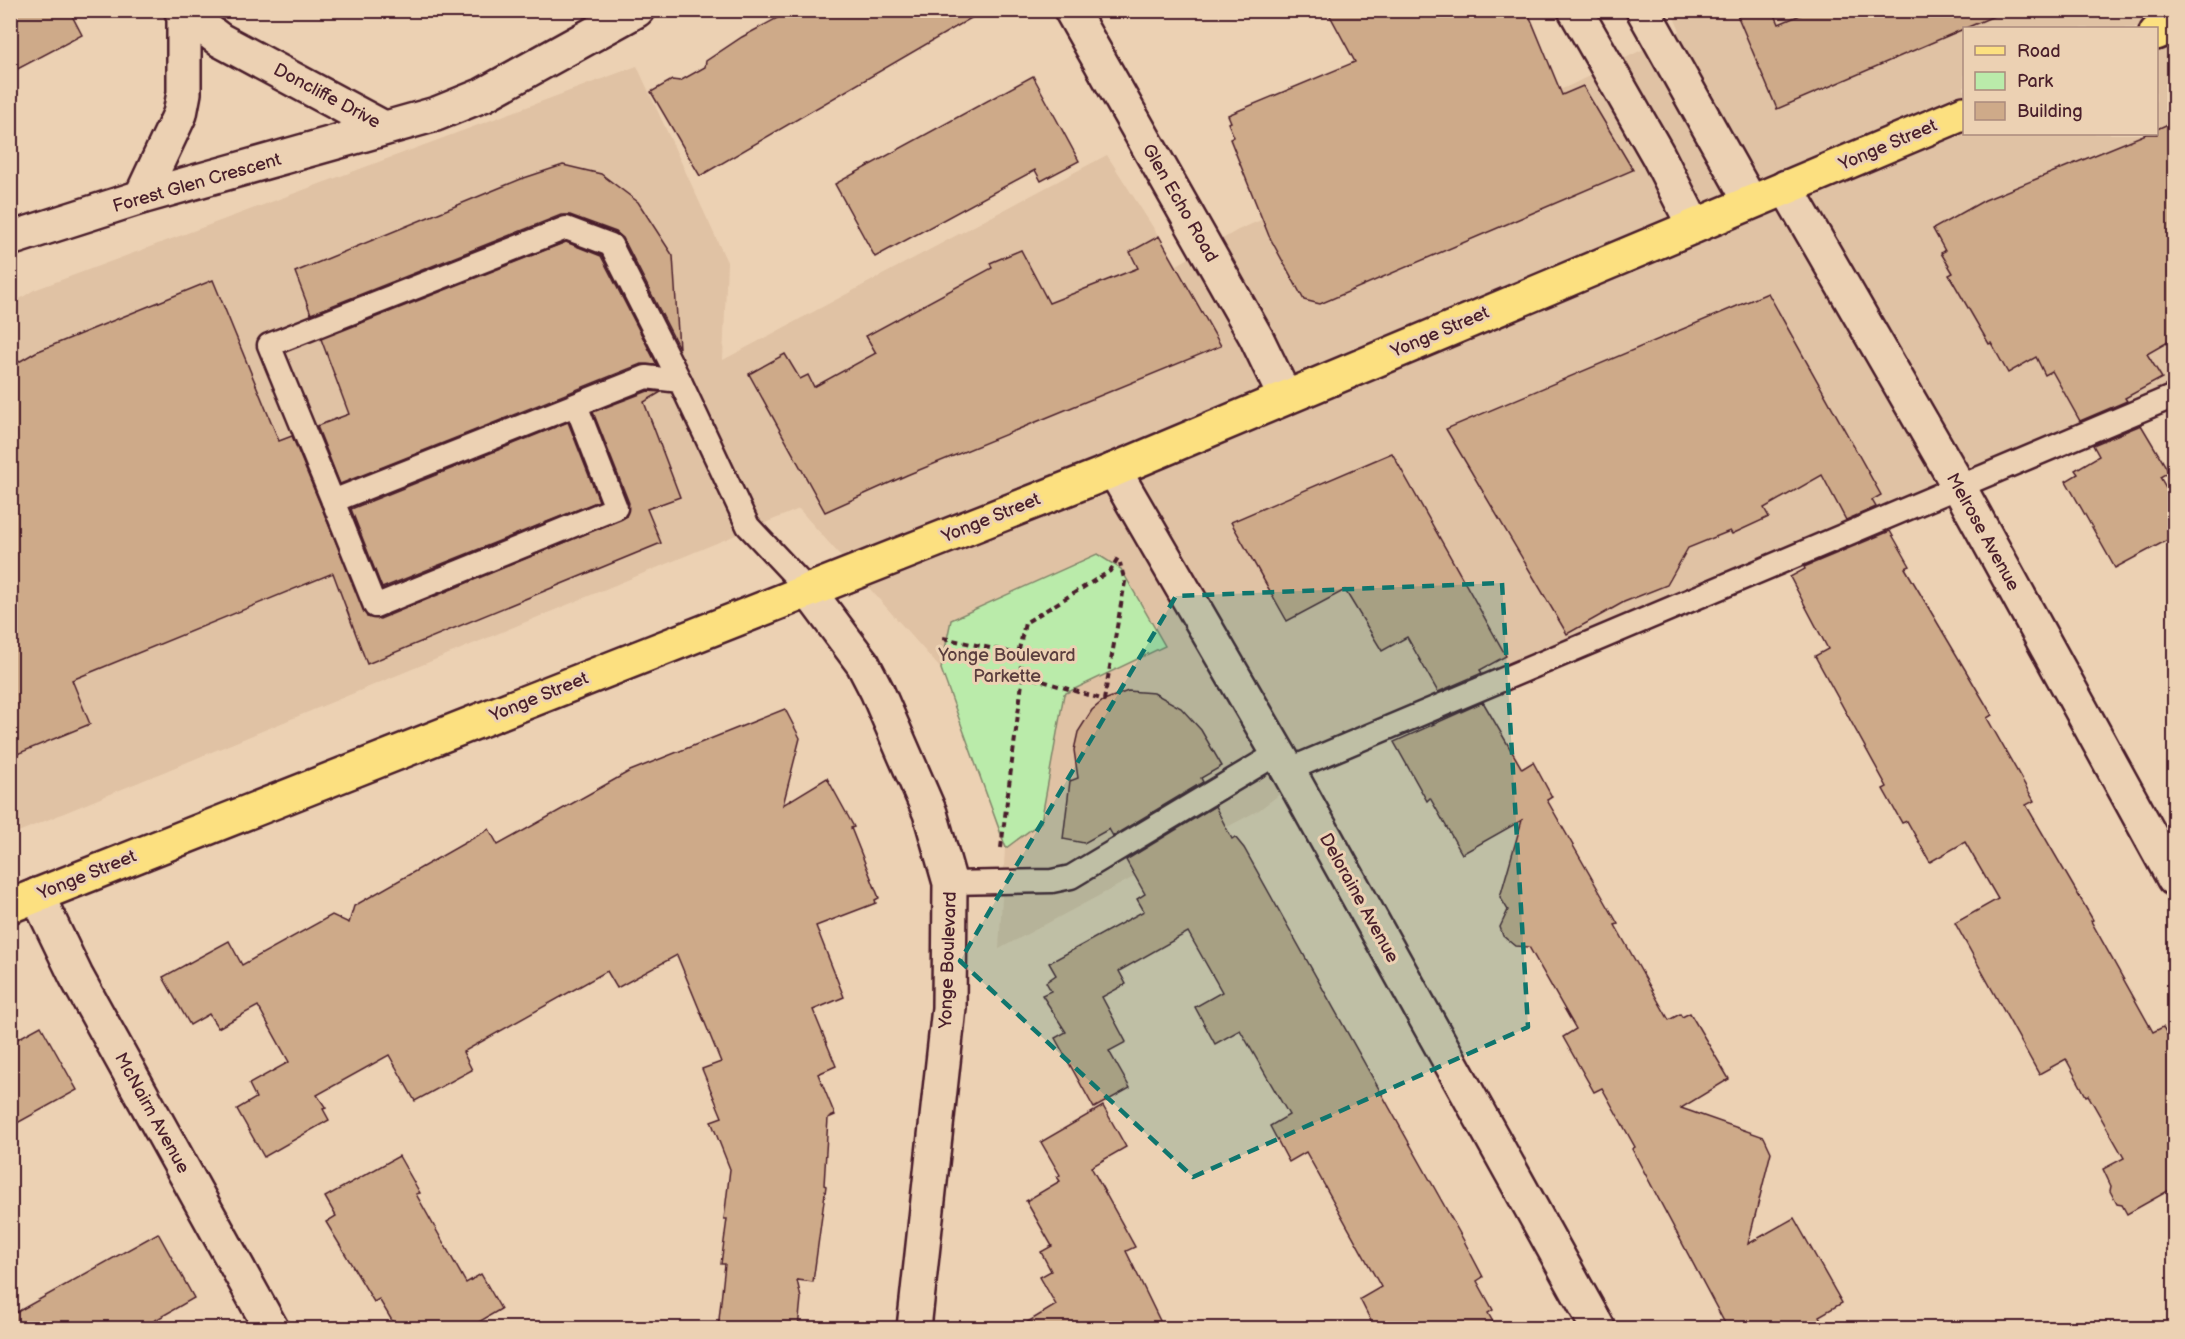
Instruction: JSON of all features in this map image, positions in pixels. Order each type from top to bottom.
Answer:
[{"type":"main road","points":[[2158,33],[2175,25]]},
{"type":"main road","name":"Yonge Street","points":[[24,901],[1114,470],[1750,201],[1963,114]]},
{"type":"street","name":"Doncliffe Drive","points":[[183,12],[220,40],[384,128],[436,114],[483,95],[637,10]]},
{"type":"street","name":"Glen Echo Road","points":[[1071,10],[1252,330],[1285,397]]},
{"type":"street","points":[[1575,10],[1658,155],[1694,226]]},
{"type":"street","points":[[1643,10],[1750,201]]},
{"type":"street","name":"Doncliffe Drive","points":[[141,197],[180,114],[184,93],[183,12]]},
{"type":"street","name":"Forest Glen Crescent","points":[[10,239],[141,197],[384,128]]},
{"type":"street","name":"Melrose Avenue","points":[[1786,187],[1958,485],[2175,879]]},
{"type":"street","name":"Deloraine Avenue","points":[[1114,470],[1283,762],[1598,1329]]},
{"type":"street","name":"Yonge Boulevard","points":[[808,590],[863,664],[877,691],[930,813],[950,883],[952,940],[949,1008],[914,1329]]},
{"type":"street","name":"McNairn Avenue","points":[[24,901],[76,976],[271,1329]]},
{"type":"lane","points":[[576,405],[616,508],[375,606],[269,345],[566,228],[611,245],[681,381],[748,525],[808,590]]},
{"type":"lane","points":[[333,501],[646,377],[681,381]]},
{"type":"lane","points":[[950,883],[1052,881],[1071,877],[1283,762],[2175,396]]},
{"type":"path","points":[[1001,849],[1023,675],[1018,654],[1025,623],[1110,571],[1119,556],[1125,582],[1104,700],[1023,675]]},
{"type":"path","points":[[943,638],[1018,654]]},
{"type":"highlighted area","points":[[1502,583],[1528,1027],[1193,1177],[960,961],[1176,596]]},
{"type":"shaded area","points":[[1671,11],[2174,11],[2174,395],[1324,760],[1259,810],[999,949],[1005,848],[941,669],[799,509],[11,835],[10,305],[34,290],[637,66],[727,262],[723,360],[1107,155],[1177,265],[1238,230],[1571,85],[1680,31]]},
{"type":"green space","name":"Yonge Boulevard Parkette","points":[[1097,554],[1121,569],[1165,646],[1064,694],[1041,822],[1006,848],[941,669],[951,620]]},
{"type":"building","points":[[10,10],[69,10],[82,35],[10,73]]},
{"type":"building","points":[[792,10],[985,10],[700,176],[651,92],[672,80],[680,81],[705,67],[706,61],[742,37]]},
{"type":"building","points":[[1327,10],[1527,10],[1562,95],[1583,86],[1633,170],[1320,304],[1304,300],[1269,236],[1230,139],[1234,137],[1228,123],[1231,122],[1228,115],[1355,62]]},
{"type":"building","points":[[1735,10],[1773,10],[1779,24],[1812,10],[2008,10],[1968,27],[1963,27],[1963,29],[1777,109]]},
{"type":"building","points":[[1033,76],[1079,161],[1041,181],[1035,170],[875,257],[835,184]]},
{"type":"building","points":[[2175,121],[2175,338],[2147,354],[2162,378],[2125,398],[2127,401],[2080,421],[2052,371],[2045,375],[2036,357],[2008,373],[1949,275],[1953,273],[1941,253],[1945,251],[1933,229],[1985,200],[2144,135],[2158,135],[2158,129]]},
{"type":"building","points":[[563,165],[601,174],[638,202],[673,256],[679,348],[623,238],[616,232],[570,215],[561,215],[311,314],[295,272],[521,179]]},
{"type":"building","points":[[1159,236],[1221,346],[907,475],[825,512],[749,374],[785,354],[800,379],[808,375],[814,387],[876,353],[866,336],[992,268],[990,263],[1021,250],[1049,303],[1138,268],[1130,252]]},
{"type":"building","points":[[566,242],[601,256],[657,365],[641,364],[340,484],[317,426],[349,414],[321,339]]},
{"type":"building","points":[[213,280],[279,441],[292,436],[367,617],[380,619],[626,517],[629,503],[593,412],[648,391],[661,392],[644,402],[680,497],[647,509],[661,543],[367,664],[333,573],[72,680],[90,724],[10,757],[10,367],[36,352]]},
{"type":"building","points":[[1768,293],[1881,495],[1872,500],[1876,507],[1846,520],[1822,475],[1764,508],[1769,517],[1732,534],[1730,531],[1688,548],[1667,585],[1624,602],[1567,634],[1446,429]]},
{"type":"building","points":[[568,422],[599,501],[382,588],[351,509]]},
{"type":"building","points":[[2141,425],[2169,472],[2160,477],[2175,503],[2175,536],[2115,568],[2066,481],[2078,474],[2075,470],[2099,456],[2093,445]]},
{"type":"building","points":[[1392,453],[1506,656],[1480,670],[1482,673],[1438,692],[1407,637],[1382,651],[1345,590],[1287,621],[1231,522]]},
{"type":"building","points":[[1890,531],[1910,566],[1905,568],[1992,715],[1987,718],[2034,801],[2026,805],[2093,920],[2091,921],[2153,1032],[2163,1027],[2175,1048],[2175,1187],[2127,1214],[2122,1205],[2117,1204],[2110,1191],[2111,1186],[2103,1169],[2124,1158],[2088,1095],[2086,1096],[2066,1059],[2039,1074],[1955,923],[1998,899],[1965,842],[1930,862],[1907,821],[1902,823],[1883,789],[1887,787],[1815,656],[1828,649],[1790,577],[1805,569],[1804,567]]},
{"type":"building","points":[[1128,691],[1154,693],[1181,708],[1201,730],[1222,766],[1201,778],[1203,782],[1113,836],[1109,829],[1084,843],[1063,839],[1070,781],[1078,778],[1074,750],[1078,732],[1092,710],[1104,700]]},
{"type":"building","points":[[1483,702],[1522,769],[1533,762],[1552,797],[1547,800],[1618,924],[1615,925],[1669,1020],[1680,1014],[1682,1017],[1690,1013],[1729,1079],[1681,1108],[1764,1137],[1771,1152],[1748,1244],[1794,1218],[1842,1303],[1819,1316],[1826,1329],[1728,1329],[1632,1149],[1635,1147],[1602,1088],[1594,1092],[1563,1037],[1576,1029],[1529,947],[1515,946],[1503,936],[1500,927],[1508,910],[1500,897],[1522,820],[1462,854],[1430,798],[1427,801],[1394,742]]},
{"type":"building","points":[[785,709],[800,738],[783,805],[827,778],[854,827],[851,828],[879,898],[875,900],[876,903],[816,926],[844,997],[813,1010],[836,1066],[818,1074],[835,1115],[828,1118],[824,1185],[826,1186],[813,1282],[797,1280],[801,1298],[798,1329],[718,1329],[725,1264],[721,1264],[727,1219],[724,1219],[730,1169],[711,1121],[722,1117],[702,1069],[721,1062],[677,955],[617,988],[607,971],[463,1052],[472,1070],[415,1101],[389,1055],[317,1095],[326,1108],[323,1109],[329,1120],[264,1157],[237,1109],[256,1098],[249,1084],[289,1062],[258,1006],[218,1028],[209,1014],[190,1025],[163,977],[229,941],[242,965],[332,915],[349,923],[354,906],[489,829],[498,845],[630,771]]},
{"type":"building","points":[[1215,806],[1232,839],[1235,837],[1244,848],[1463,1239],[1483,1277],[1477,1281],[1493,1310],[1488,1313],[1497,1329],[1375,1329],[1360,1299],[1381,1287],[1306,1152],[1289,1162],[1270,1126],[1289,1115],[1240,1030],[1215,1044],[1195,1007],[1222,992],[1188,932],[1119,971],[1126,984],[1102,997],[1126,1042],[1109,1051],[1130,1088],[1094,1108],[1055,1038],[1066,1032],[1042,995],[1051,991],[1046,982],[1056,975],[1049,963],[1144,911],[1137,899],[1145,894],[1126,860]]},
{"type":"building","points":[[41,1026],[77,1090],[10,1127],[10,1043]]},
{"type":"building","points":[[1103,1106],[1126,1147],[1091,1167],[1135,1247],[1126,1251],[1164,1329],[1016,1329],[1056,1305],[1040,1277],[1051,1271],[1041,1252],[1052,1246],[1026,1201],[1060,1181],[1057,1177],[1060,1175],[1041,1142]]},
{"type":"building","points":[[399,1156],[420,1193],[416,1194],[466,1283],[481,1274],[501,1309],[467,1329],[397,1329],[379,1299],[374,1302],[326,1222],[336,1216],[325,1197]]},
{"type":"building","points":[[158,1233],[194,1298],[140,1329],[10,1329],[10,1316]]}]
